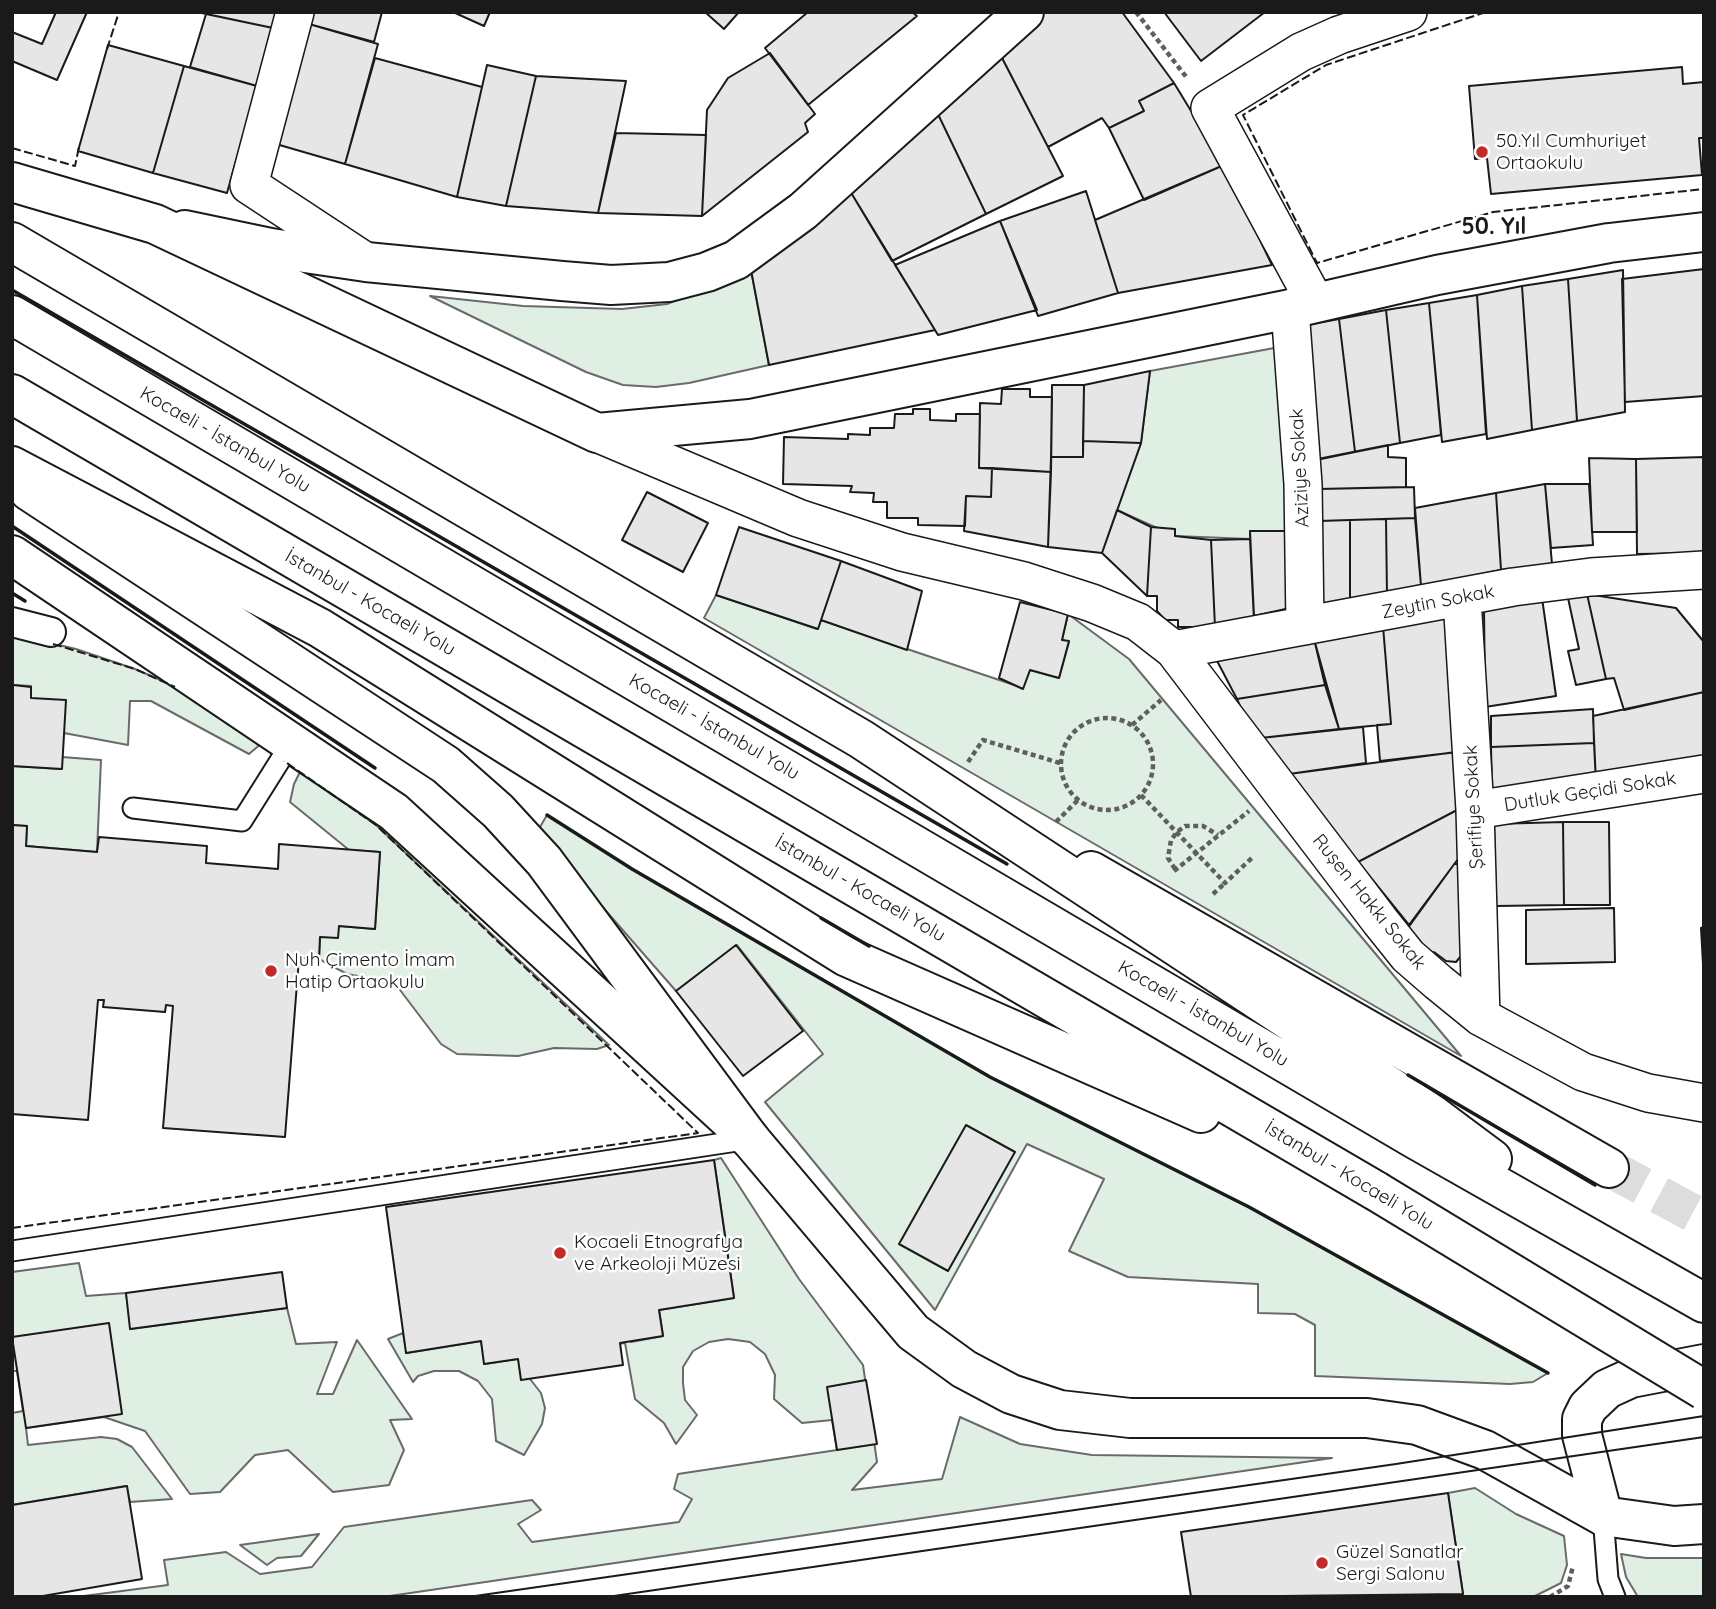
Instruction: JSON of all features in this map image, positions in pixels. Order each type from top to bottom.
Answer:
[{"type":"main road","points":[[12,182],[155,224],[271,248],[366,262],[611,285],[668,282],[707,272],[736,260],[803,211],[1024,12]]},
{"type":"main road","points":[[155,224],[597,433],[677,428],[750,419],[1609,243],[1704,232]]},
{"type":"main road","points":[[12,242],[861,739],[1609,1168]]},
{"type":"main road","name":"Kocaeli - İstanbul Yolu","points":[[12,315],[1424,1127]]},
{"type":"main road","name":"İstanbul - Kocaeli Yolu","points":[[12,394],[1376,1191],[1704,1390]]},
{"type":"main road","points":[[12,466],[320,628],[845,956],[1376,1191]]},
{"type":"main road","points":[[12,481],[446,765],[488,802],[544,861],[750,1139],[913,1332],[964,1369],[1011,1394],[1060,1410],[1130,1418],[1367,1418],[1417,1425],[1485,1450],[1603,1516],[1674,1526],[1704,1524]]},
{"type":"main road","points":[[12,555],[394,812],[750,1139]]},
{"type":"main road","points":[[861,739],[1424,1127],[1634,1266],[1704,1303]]},
{"type":"main road","points":[[1603,1516],[1582,1435],[1582,1419],[1588,1408],[1607,1390],[1631,1378],[1704,1364]]},
{"type":"street","points":[[295,12],[249,185],[366,262]]},
{"type":"street","points":[[1303,306],[1210,107],[1301,52],[1339,35],[1408,12]]},
{"type":"street","name":"Aziziye Sokak","points":[[1303,306],[1305,626]]},
{"type":"street","name":"Ruşen Hakkı Sokak","points":[[597,433],[797,517],[902,552],[1024,580],[1093,603],[1138,622],[1174,650],[1408,956],[1480,1017],[1583,1072],[1648,1093],[1704,1103]]},
{"type":"street","name":"Zeytin Sokak","points":[[1174,650],[1591,577],[1703,572]]},
{"type":"street","name":"Şerifiye Sokak","points":[[1462,598],[1475,810],[1480,1017]]},
{"type":"street","points":[[12,622],[51,632]]},
{"type":"street","name":"Dutluk Geçidi Sokak","points":[[1475,810],[1704,774]]},
{"type":"lane","points":[[133,808],[243,821],[291,743]]},
{"type":"lane","points":[[12,1251],[750,1139]]},
{"type":"lane","points":[[1603,1516],[1608,1578],[1615,1597]]},
{"type":"path","points":[[1136,12],[1210,107]]},
{"type":"path","points":[[1101,717],[1118,718],[1138,730],[1152,750],[1154,766],[1150,781],[1141,795],[1128,805],[1113,810],[1098,810],[1078,800],[1064,783],[1060,763],[1066,741],[1074,729],[1101,717]]},
{"type":"path","points":[[962,770],[984,740],[1060,763]]},
{"type":"path","points":[[1168,877],[1278,787]]},
{"type":"path","points":[[1141,795],[1225,883],[1252,857]]},
{"type":"path","points":[[1055,823],[1078,800]]},
{"type":"path","points":[[1176,870],[1168,858],[1171,840],[1177,832],[1185,826],[1203,826],[1218,835]]},
{"type":"green space","points":[[751,270],[769,365],[689,383],[656,387],[623,385],[586,372],[430,296],[523,306],[622,309],[667,304]]},
{"type":"green space","points":[[1285,346],[1288,531],[1250,531],[1250,539],[1175,536],[1117,510],[1141,443],[1150,371]]},
{"type":"green space","points":[[716,595],[817,629],[821,620],[1023,688],[1030,670],[1059,678],[1069,642],[1062,640],[1068,614],[1129,659],[1461,1056],[704,618]]},
{"type":"green space","points":[[12,634],[76,649],[135,669],[186,691],[263,742],[249,754],[151,701],[130,701],[128,745],[64,733],[31,698],[31,686],[13,685],[12,696]]},
{"type":"green space","points":[[62,757],[101,760],[97,852],[26,846],[27,826],[12,825],[12,766],[61,769]]},
{"type":"green space","points":[[300,772],[376,825],[609,1045],[597,1049],[554,1048],[518,1056],[457,1054],[441,1044],[397,986],[368,985],[363,977],[347,974],[319,959],[320,937],[339,926],[375,929],[380,852],[349,850],[290,802]]},
{"type":"green space","points":[[547,815],[632,869],[990,1077],[1249,1207],[1548,1373],[1533,1382],[1510,1384],[1315,1376],[1315,1325],[1295,1314],[1258,1313],[1258,1284],[1128,1277],[1069,1251],[1104,1179],[1027,1144],[935,1310],[765,1102],[823,1054],[737,945],[676,991],[537,832]]},
{"type":"green space","points":[[721,1158],[799,1279],[863,1365],[877,1462],[852,1490],[942,1479],[960,1417],[1020,1444],[1092,1455],[1332,1458],[383,1597],[76,1597],[168,1585],[164,1560],[226,1552],[260,1574],[312,1567],[344,1527],[532,1500],[541,1510],[518,1524],[532,1542],[679,1522],[692,1499],[674,1489],[678,1474],[837,1450],[832,1420],[802,1423],[774,1399],[775,1375],[765,1354],[750,1342],[728,1339],[709,1342],[693,1351],[683,1367],[683,1383],[685,1400],[697,1415],[676,1444],[664,1423],[635,1399],[625,1343],[527,1357],[530,1379],[541,1393],[545,1408],[542,1424],[524,1455],[496,1441],[492,1399],[478,1381],[459,1371],[434,1371],[418,1376],[413,1382],[388,1339],[403,1333],[407,1353],[481,1341],[485,1364],[517,1359],[517,1354],[629,1338],[631,1342],[663,1336],[659,1310],[734,1298],[714,1160]]},
{"type":"green space","points":[[79,1263],[86,1296],[126,1293],[131,1329],[287,1308],[296,1344],[337,1342],[317,1394],[333,1394],[357,1340],[412,1419],[390,1420],[404,1450],[389,1485],[333,1492],[288,1450],[255,1455],[220,1492],[190,1494],[145,1431],[104,1417],[26,1428],[28,1445],[101,1437],[117,1439],[132,1447],[172,1499],[130,1502],[126,1486],[12,1505],[12,1413],[23,1411],[17,1371],[12,1371],[12,1272]]},
{"type":"green space","points":[[1475,1488],[1516,1514],[1564,1536],[1567,1565],[1561,1583],[1533,1597],[1445,1597],[1463,1594],[1448,1493]]},
{"type":"green space","points":[[319,1534],[301,1556],[277,1558],[267,1565],[240,1545]]},
{"type":"green space","points":[[1621,1554],[1646,1558],[1704,1558],[1704,1597],[1638,1597],[1626,1577]]},
{"type":"building","points":[[56,12],[87,12],[57,80],[12,61],[12,32],[42,44]]},
{"type":"building","points":[[197,12],[277,12],[273,28]]},
{"type":"building","points":[[313,12],[382,12],[374,42],[309,24]]},
{"type":"building","points":[[453,12],[490,12],[484,26]]},
{"type":"building","points":[[705,12],[739,12],[724,29]]},
{"type":"building","points":[[808,12],[912,12],[917,16],[808,105],[765,48]]},
{"type":"building","points":[[1043,12],[1122,12],[1174,83],[1139,101],[1144,111],[1109,128],[1102,118],[1048,147],[998,50],[1011,35]]},
{"type":"building","points":[[1164,12],[1265,12],[1201,61]]},
{"type":"building","points":[[206,14],[273,28],[257,86],[190,67]]},
{"type":"building","points":[[309,24],[378,44],[345,164],[276,144]]},
{"type":"building","points":[[108,45],[184,66],[153,173],[78,151]]},
{"type":"building","points":[[770,53],[815,114],[805,123],[808,132],[702,216],[707,110],[728,78]]},
{"type":"building","points":[[375,58],[482,87],[457,197],[345,164]]},
{"type":"building","points":[[1002,58],[1063,176],[986,214],[936,110]]},
{"type":"building","points":[[487,65],[536,76],[506,206],[457,197]]},
{"type":"building","points":[[184,66],[257,86],[227,193],[153,173]]},
{"type":"building","points":[[1682,67],[1683,84],[1704,82],[1704,138],[1699,138],[1702,175],[1491,194],[1487,158],[1475,159],[1469,86]]},
{"type":"building","points":[[536,76],[626,81],[598,213],[506,206]]},
{"type":"building","points":[[1174,83],[1224,165],[1144,200],[1109,128],[1144,111],[1139,101]]},
{"type":"building","points":[[936,110],[986,214],[892,261],[850,191]]},
{"type":"building","points":[[616,133],[706,135],[702,216],[598,213]]},
{"type":"building","points":[[1224,165],[1272,265],[1118,293],[1095,220]]},
{"type":"building","points":[[850,191],[935,330],[769,365],[751,270]]},
{"type":"building","points":[[1086,191],[1118,293],[1038,316],[1000,221]]},
{"type":"building","points":[[1000,221],[1037,310],[938,335],[895,265]]},
{"type":"building","points":[[1704,269],[1704,396],[1625,402],[1622,279]]},
{"type":"building","points":[[1623,270],[1625,412],[1577,421],[1568,279]]},
{"type":"building","points":[[1568,279],[1577,421],[1532,430],[1522,286]]},
{"type":"building","points":[[1522,286],[1532,430],[1487,439],[1477,295]]},
{"type":"building","points":[[1477,295],[1486,434],[1442,442],[1429,303]]},
{"type":"building","points":[[1429,303],[1441,435],[1400,443],[1386,310]]},
{"type":"building","points":[[1386,310],[1400,443],[1355,452],[1339,319]]},
{"type":"building","points":[[1339,319],[1355,452],[1316,460],[1301,326]]},
{"type":"building","points":[[1150,371],[1141,443],[1083,441],[1084,385]]},
{"type":"building","points":[[1052,385],[1084,385],[1083,457],[1051,457]]},
{"type":"building","points":[[1002,389],[1030,389],[1030,397],[1052,397],[1051,472],[979,468],[980,403],[1001,404]]},
{"type":"building","points":[[913,409],[930,409],[930,420],[956,421],[956,414],[980,414],[979,468],[992,468],[991,497],[966,496],[965,526],[918,525],[918,518],[887,518],[887,502],[873,502],[874,493],[850,492],[852,486],[783,484],[784,437],[848,439],[848,434],[870,435],[870,428],[894,428],[895,414],[913,414]]},
{"type":"building","points":[[1083,441],[1141,443],[1102,553],[1048,547],[1051,457],[1083,457]]},
{"type":"building","points":[[1388,445],[1388,457],[1406,458],[1406,487],[1319,489],[1318,459]]},
{"type":"building","points":[[1704,457],[1704,553],[1637,554],[1636,459]]},
{"type":"building","points":[[1589,458],[1636,459],[1637,532],[1592,532]]},
{"type":"building","points":[[992,468],[1051,472],[1048,547],[964,531],[966,496],[991,497]]},
{"type":"building","points":[[1545,484],[1552,564],[1501,570],[1496,493]]},
{"type":"building","points":[[1545,484],[1589,484],[1593,545],[1551,548]]},
{"type":"building","points":[[1414,487],[1415,518],[1319,521],[1319,489]]},
{"type":"building","points":[[647,492],[708,523],[683,572],[622,540]]},
{"type":"building","points":[[1496,493],[1501,570],[1421,586],[1415,508]]},
{"type":"building","points":[[1117,510],[1151,527],[1147,596],[1102,553]]},
{"type":"building","points":[[1415,518],[1421,586],[1387,596],[1386,519]]},
{"type":"building","points":[[1386,519],[1387,596],[1350,602],[1350,520]]},
{"type":"building","points":[[1350,520],[1350,602],[1320,606],[1319,521]]},
{"type":"building","points":[[739,527],[841,561],[818,629],[716,595]]},
{"type":"building","points":[[1151,527],[1175,529],[1175,536],[1211,540],[1215,627],[1178,627],[1178,620],[1165,620],[1157,611],[1157,596],[1147,596]]},
{"type":"building","points":[[1250,531],[1288,531],[1290,608],[1254,616]]},
{"type":"building","points":[[1250,539],[1254,621],[1215,627],[1211,540]]},
{"type":"building","points":[[841,561],[922,591],[907,650],[821,620]]},
{"type":"building","points":[[1587,594],[1676,608],[1704,642],[1704,692],[1624,710],[1614,678],[1606,679]]},
{"type":"building","points":[[1587,594],[1606,679],[1576,685],[1568,651],[1579,649],[1568,598]]},
{"type":"building","points":[[1542,598],[1556,696],[1485,707],[1484,607]]},
{"type":"building","points":[[1020,602],[1068,614],[1062,640],[1069,641],[1059,678],[1030,670],[1023,689],[999,678]]},
{"type":"building","points":[[1448,616],[1458,752],[1380,761],[1377,725],[1391,724],[1383,626]]},
{"type":"building","points":[[1383,626],[1391,724],[1339,729],[1314,639]]},
{"type":"building","points":[[1314,639],[1325,685],[1237,699],[1215,657]]},
{"type":"building","points":[[13,685],[31,687],[31,698],[66,700],[62,769],[12,766]]},
{"type":"building","points":[[1325,685],[1339,729],[1261,738],[1243,713],[1237,699]]},
{"type":"building","points":[[1704,692],[1704,766],[1596,783],[1593,716]]},
{"type":"building","points":[[1593,709],[1594,743],[1491,747],[1491,716]]},
{"type":"building","points":[[1363,727],[1366,763],[1289,774],[1261,738]]},
{"type":"building","points":[[1594,743],[1596,783],[1492,790],[1491,747]]},
{"type":"building","points":[[1456,752],[1457,810],[1358,862],[1289,774]]},
{"type":"building","points":[[1457,810],[1458,859],[1409,925],[1358,862]]},
{"type":"building","points":[[1563,822],[1564,905],[1496,906],[1494,824]]},
{"type":"building","points":[[1563,822],[1609,822],[1610,905],[1564,905]]},
{"type":"building","points":[[12,825],[27,826],[26,846],[97,852],[99,837],[207,846],[206,863],[278,869],[279,844],[380,852],[375,929],[339,926],[338,938],[320,937],[319,959],[299,958],[285,1137],[163,1128],[173,1006],[166,1005],[165,1012],[103,1007],[104,1000],[98,1000],[88,1120],[12,1114]]},
{"type":"building","points":[[1455,863],[1466,870],[1458,880],[1467,887],[1466,950],[1456,962],[1446,961],[1434,952],[1431,958],[1405,932]]},
{"type":"building","points":[[1614,908],[1615,962],[1526,964],[1526,910]]},
{"type":"building","points":[[1704,927],[1704,982],[1701,928]]},
{"type":"building","points":[[736,945],[803,1031],[743,1076],[676,991]]},
{"type":"building","points":[[966,1125],[1015,1152],[948,1271],[899,1244]]},
{"type":"building","name":"Kocaeli Etnografya ve Arkeoloji Müzesi","points":[[714,1160],[734,1298],[659,1310],[663,1336],[620,1343],[623,1365],[521,1380],[518,1359],[484,1364],[481,1341],[406,1353],[386,1207]]},
{"type":"building","points":[[282,1272],[287,1308],[130,1329],[126,1293]]},
{"type":"building","points":[[109,1323],[122,1414],[26,1428],[12,1337]]},
{"type":"building","points":[[866,1380],[877,1444],[837,1450],[827,1387]]},
{"type":"building","points":[[127,1486],[142,1579],[37,1597],[12,1597],[12,1505]]},
{"type":"building","name":"Güzel Sanatlar Sergi Salonu","points":[[1448,1493],[1463,1594],[1191,1597],[1181,1532]]},
{"type":"tunnel","points":[[1609,1168],[1704,1219]]},
{"type":"tram line","points":[[468,1597],[1396,1464],[1704,1416]]},
{"type":"tram line","points":[[607,1597],[1704,1437]]},
{"type":"fence","points":[[107,49],[119,12]]},
{"type":"fence","points":[[1486,12],[1326,65],[1243,115],[1317,263],[1493,212],[1704,189]]},
{"type":"fence","points":[[12,148],[75,166],[79,147]]},
{"type":"fence","points":[[53,644],[135,669],[175,687]]},
{"type":"fence","points":[[12,1228],[698,1133],[376,825],[284,761]]},
{"type":"wall","points":[[12,290],[1007,864]]},
{"type":"wall","points":[[12,526],[375,768]]},
{"type":"wall","points":[[12,593],[25,601]]},
{"type":"wall","points":[[547,815],[632,869],[990,1077],[1249,1207],[1548,1373]]},
{"type":"wall","points":[[821,918],[869,946]]},
{"type":"wall","points":[[1408,1075],[1595,1185]]},
{"type":"place","name":"50.Yıl Cumhuriyet Ortaokulu","points":[[1482,152]]},
{"type":"place","name":"Nuh Çimento İmam Hatip Ortaokulu","points":[[271,971]]},
{"type":"place","name":"Kocaeli Etnografya ve Arkeoloji Müzesi","points":[[560,1253]]},
{"type":"place","name":"Güzel Sanatlar Sergi Salonu","points":[[1322,1563]]},
{"type":"district","name":"50. Yıl","points":[[1494,227]]}]
